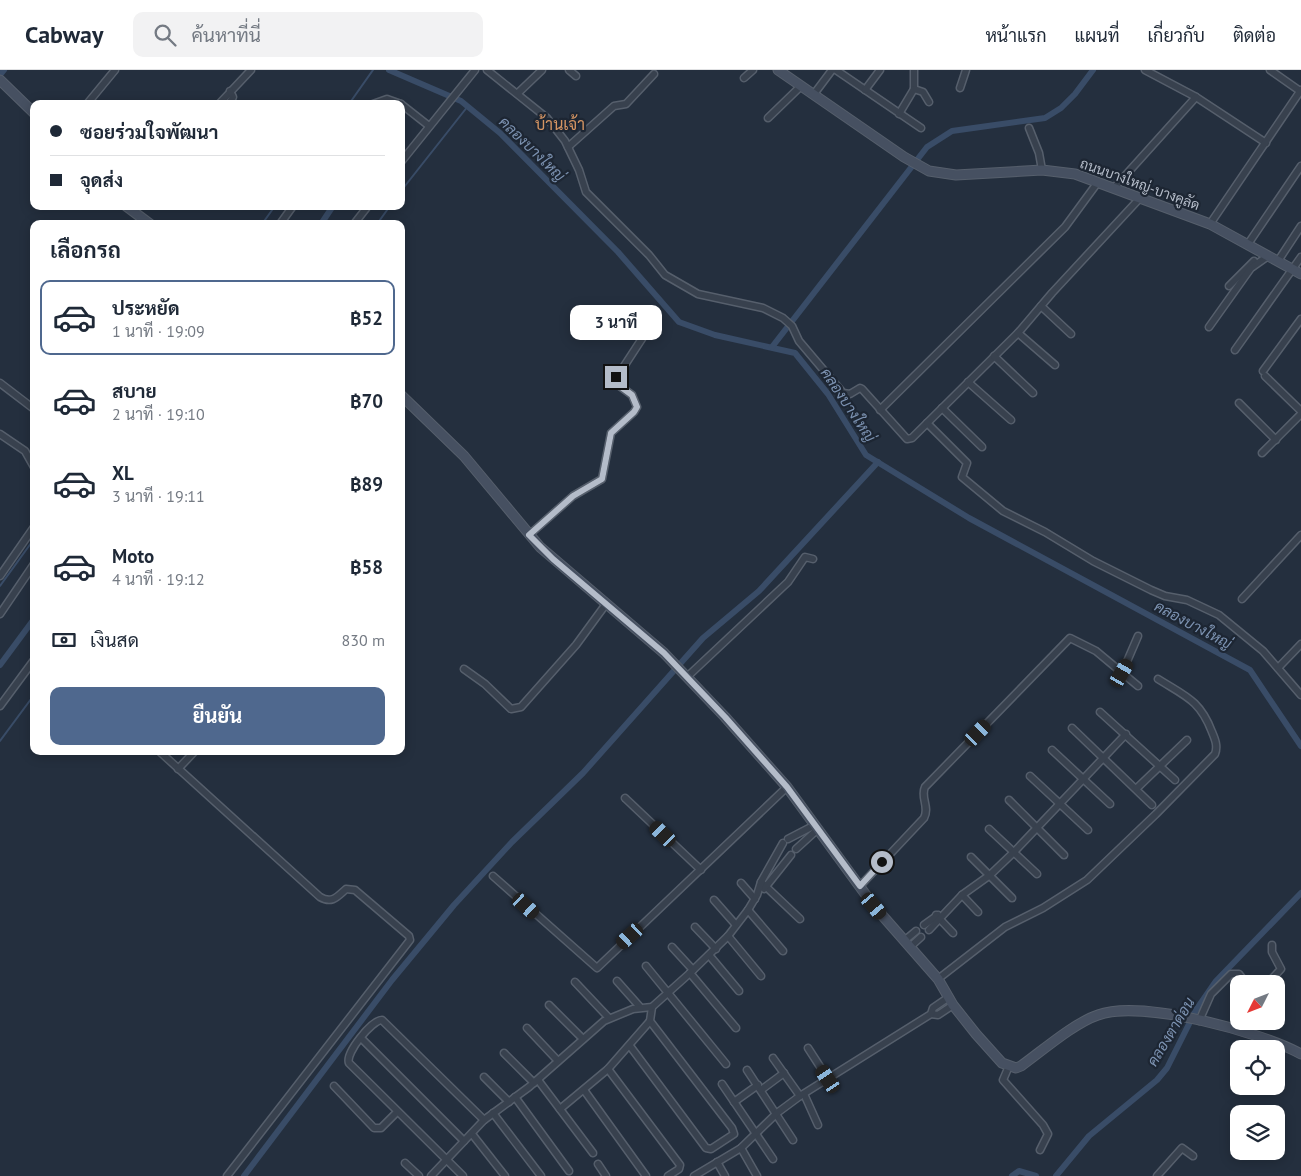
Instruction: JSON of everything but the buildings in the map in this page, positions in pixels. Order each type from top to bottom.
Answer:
[{"type":"street","points":[[91,100],[114,70]]},
{"type":"street","points":[[222,100],[251,70]]},
{"type":"street","points":[[405,157],[474,70]]},
{"type":"street","points":[[487,70],[547,118],[568,148],[579,170],[586,192],[649,255],[665,275],[698,294],[763,308],[783,318],[792,326],[799,341],[843,393],[850,394],[860,388],[908,439],[912,438],[1018,333],[1140,198]]},
{"type":"street","points":[[518,93],[542,70]]},
{"type":"street","points":[[569,70],[576,76]]},
{"type":"street","points":[[744,78],[753,70]]},
{"type":"street","name":"ถนนบางใหญ่-บางคูลัด","points":[[778,70],[921,168],[934,173],[956,176],[1042,170],[1075,174],[1210,224],[1248,244],[1264,258],[1278,261],[1301,274]]},
{"type":"street","points":[[814,94],[832,70]]},
{"type":"street","points":[[836,70],[921,128]]},
{"type":"street","points":[[865,90],[880,70]]},
{"type":"street","points":[[899,114],[914,89],[914,70]]},
{"type":"street","points":[[960,88],[966,70]]},
{"type":"street","points":[[1145,70],[1196,98],[1266,143]]},
{"type":"street","points":[[1210,224],[1300,90],[1270,70]]},
{"type":"street","points":[[568,148],[614,106],[626,104],[654,74]]},
{"type":"street","points":[[2,82],[30,110]]},
{"type":"street","points":[[768,118],[801,86]]},
{"type":"street","points":[[914,89],[923,92],[929,102]]},
{"type":"street","points":[[230,91],[233,97],[231,100]]},
{"type":"street","points":[[1114,188],[1196,98]]},
{"type":"street","points":[[405,107],[429,126]]},
{"type":"street","points":[[1029,128],[1041,160],[1042,170]]},
{"type":"street","points":[[1248,244],[1301,166]]},
{"type":"street","points":[[880,410],[1065,227],[1098,182]]},
{"type":"street","points":[[132,210],[145,220]]},
{"type":"street","points":[[357,220],[365,210]]},
{"type":"street","points":[[1278,261],[1301,226]]},
{"type":"street","points":[[1235,350],[1301,257]]},
{"type":"street","points":[[1229,286],[1250,263],[1264,258]]},
{"type":"street","points":[[1209,327],[1251,268],[1264,258]]},
{"type":"street","points":[[1041,306],[1071,334]]},
{"type":"street","points":[[1262,453],[1301,412],[1264,373],[1301,319]]},
{"type":"street","points":[[1018,333],[1055,366]]},
{"type":"street","points":[[529,535],[573,496],[602,479],[611,433],[637,407],[635,399],[617,384],[616,377],[645,334]]},
{"type":"street","points":[[994,356],[1033,393]]},
{"type":"street","points":[[968,382],[1011,420]]},
{"type":"street","points":[[0,383],[30,407]]},
{"type":"street","points":[[405,400],[464,456],[529,535],[553,559],[667,656],[787,787],[860,886],[938,979],[951,1001],[976,1034],[1002,1063],[1009,1066],[1021,1066],[1088,1019],[1105,1013],[1137,1011],[1197,1020],[1251,1035],[1301,1054]]},
{"type":"street","points":[[1239,403],[1276,440]]},
{"type":"street","points":[[942,408],[982,447]]},
{"type":"street","points":[[927,423],[968,463],[962,477],[1003,511],[1045,532],[1093,561],[1151,590],[1164,596],[1187,600],[1219,615],[1238,628],[1278,668],[1301,695]]},
{"type":"street","points":[[0,434],[24,451],[30,461]]},
{"type":"street","points":[[0,576],[30,533]]},
{"type":"street","points":[[1242,599],[1301,535]]},
{"type":"street","points":[[684,674],[788,582],[805,557],[813,559]]},
{"type":"street","points":[[0,614],[30,570]]},
{"type":"street","points":[[464,669],[485,684],[511,709],[516,710],[521,707],[561,663],[606,604]]},
{"type":"street","points":[[1122,673],[1138,636]]},
{"type":"street","points":[[860,886],[924,818],[927,810],[923,793],[925,787],[1070,638],[1096,651],[1138,686]]},
{"type":"street","points":[[1278,668],[1301,644]]},
{"type":"street","points":[[0,706],[30,665]]},
{"type":"street","points":[[938,979],[1005,927],[1043,908],[1087,880],[1156,814],[1214,754],[1215,740],[1202,709],[1192,700],[1158,679]]},
{"type":"street","points":[[1100,712],[1160,764],[1175,780]]},
{"type":"street","points":[[1072,728],[1152,805]]},
{"type":"street","points":[[926,928],[962,894],[990,875],[1014,852],[1126,734]]},
{"type":"street","points":[[1136,789],[1187,740]]},
{"type":"street","points":[[1052,750],[1110,804]]},
{"type":"street","points":[[163,755],[320,897],[327,901],[332,900],[346,889],[355,890],[406,931],[410,940],[227,1176]]},
{"type":"street","points":[[178,769],[191,755]]},
{"type":"street","points":[[1030,776],[1088,830]]},
{"type":"street","points":[[493,876],[597,968],[787,787]]},
{"type":"street","points":[[625,798],[701,870]]},
{"type":"street","points":[[1008,800],[1064,854]]},
{"type":"street","points":[[431,1176],[484,1120],[536,1081],[609,1018],[640,1007],[652,1006],[670,992],[716,949],[748,910],[786,841],[817,827]]},
{"type":"street","points":[[796,849],[817,827]]},
{"type":"street","points":[[989,829],[1036,874]]},
{"type":"street","points":[[764,884],[791,855]]},
{"type":"street","points":[[971,857],[1012,898]]},
{"type":"street","points":[[741,883],[756,897]]},
{"type":"street","points":[[764,884],[800,918]]},
{"type":"street","points":[[962,894],[978,912]]},
{"type":"street","points":[[714,900],[736,925]]},
{"type":"street","points":[[748,910],[783,951]]},
{"type":"street","points":[[938,918],[953,933]]},
{"type":"street","points":[[695,927],[716,949]]},
{"type":"street","points":[[907,944],[919,934]]},
{"type":"street","points":[[728,936],[761,976]]},
{"type":"street","points":[[1272,945],[1272,952],[1281,969],[1275,975]]},
{"type":"street","points":[[672,947],[736,1028]]},
{"type":"street","points":[[709,955],[739,991]]},
{"type":"street","points":[[646,966],[670,992],[726,1064]]},
{"type":"street","points":[[1197,1020],[1211,994],[1230,975]]},
{"type":"street","points":[[617,981],[640,1007]]},
{"type":"street","points":[[575,982],[609,1018]]},
{"type":"street","points":[[694,1176],[741,1148],[777,1113],[802,1095],[931,1014],[938,1014],[951,1001]]},
{"type":"street","points":[[549,1005],[583,1039]]},
{"type":"street","points":[[560,1109],[608,1069],[630,1046],[650,1021],[652,1006]]},
{"type":"street","points":[[463,1176],[349,1063],[349,1054],[374,1022],[382,1020],[484,1120]]},
{"type":"street","points":[[630,1046],[706,1148],[711,1149],[734,1134],[732,1128],[650,1021]]},
{"type":"street","points":[[527,1028],[558,1061]]},
{"type":"street","points":[[361,1038],[464,1141]]},
{"type":"street","points":[[808,1048],[828,1079]]},
{"type":"street","points":[[504,1053],[536,1081],[594,1153]]},
{"type":"street","points":[[774,1058],[784,1074],[802,1095],[818,1125]]},
{"type":"street","points":[[1009,1066],[1004,1080],[1043,1125],[1048,1134],[1040,1150]]},
{"type":"street","points":[[608,1069],[680,1165],[679,1169],[668,1176]]},
{"type":"street","points":[[747,1070],[793,1140]]},
{"type":"street","points":[[734,1102],[784,1074]]},
{"type":"street","points":[[484,1077],[512,1100],[569,1171]]},
{"type":"street","points":[[722,1084],[773,1159]]},
{"type":"street","points":[[334,1086],[374,1128],[381,1128],[398,1112]]},
{"type":"street","points":[[584,1090],[646,1176]]},
{"type":"street","points":[[493,1113],[541,1176]]},
{"type":"street","points":[[472,1134],[505,1176]]},
{"type":"street","points":[[741,1148],[757,1176]]},
{"type":"street","points":[[1156,1176],[1182,1148],[1193,1156]]},
{"type":"street","points":[[717,1162],[725,1176]]},
{"type":"street","points":[[405,1163],[419,1176]]},
{"type":"street","points":[[598,1164],[606,1176]]},
{"type":"waterway","points":[[0,75],[4,70]]},
{"type":"waterway","points":[[352,100],[373,70]]},
{"type":"waterway","name":"คลองบางใหญ่","points":[[389,70],[461,101],[500,133],[618,252],[679,322],[715,335],[795,353],[828,394],[866,455],[969,518],[1250,670],[1301,746]]},
{"type":"waterway","points":[[772,347],[927,147],[952,131],[1045,118],[1061,108],[1075,94],[1093,70]]},
{"type":"waterway","points":[[405,186],[468,106]]},
{"type":"waterway","points":[[265,220],[272,210]]},
{"type":"waterway","points":[[324,220],[330,210]]},
{"type":"waterway","points":[[380,220],[387,210]]},
{"type":"waterway","points":[[244,1176],[392,980],[454,905],[512,842],[583,773],[703,638],[759,591],[878,462]]},
{"type":"waterway","points":[[0,586],[30,545]]},
{"type":"waterway","points":[[0,665],[30,624]]},
{"type":"waterway","points":[[0,741],[30,700]]},
{"type":"waterway","name":"คลองตาด่อน","points":[[1056,1176],[1089,1136],[1157,1080],[1167,1068],[1196,1010],[1216,981],[1301,893]]},
{"type":"waterway","name":"คลองตาด่อน","points":[[1012,1176],[1019,1171],[1036,1176]]},
{"type":"district","name":"บ้านเจ้า","points":[[560,124]]},
{"type":"route","points":[[616,377],[617,384],[632,395],[637,407],[611,433],[604,476],[596,484],[578,492],[529,535],[553,559],[664,653],[725,717],[787,787],[860,886],[882,862]]}]
